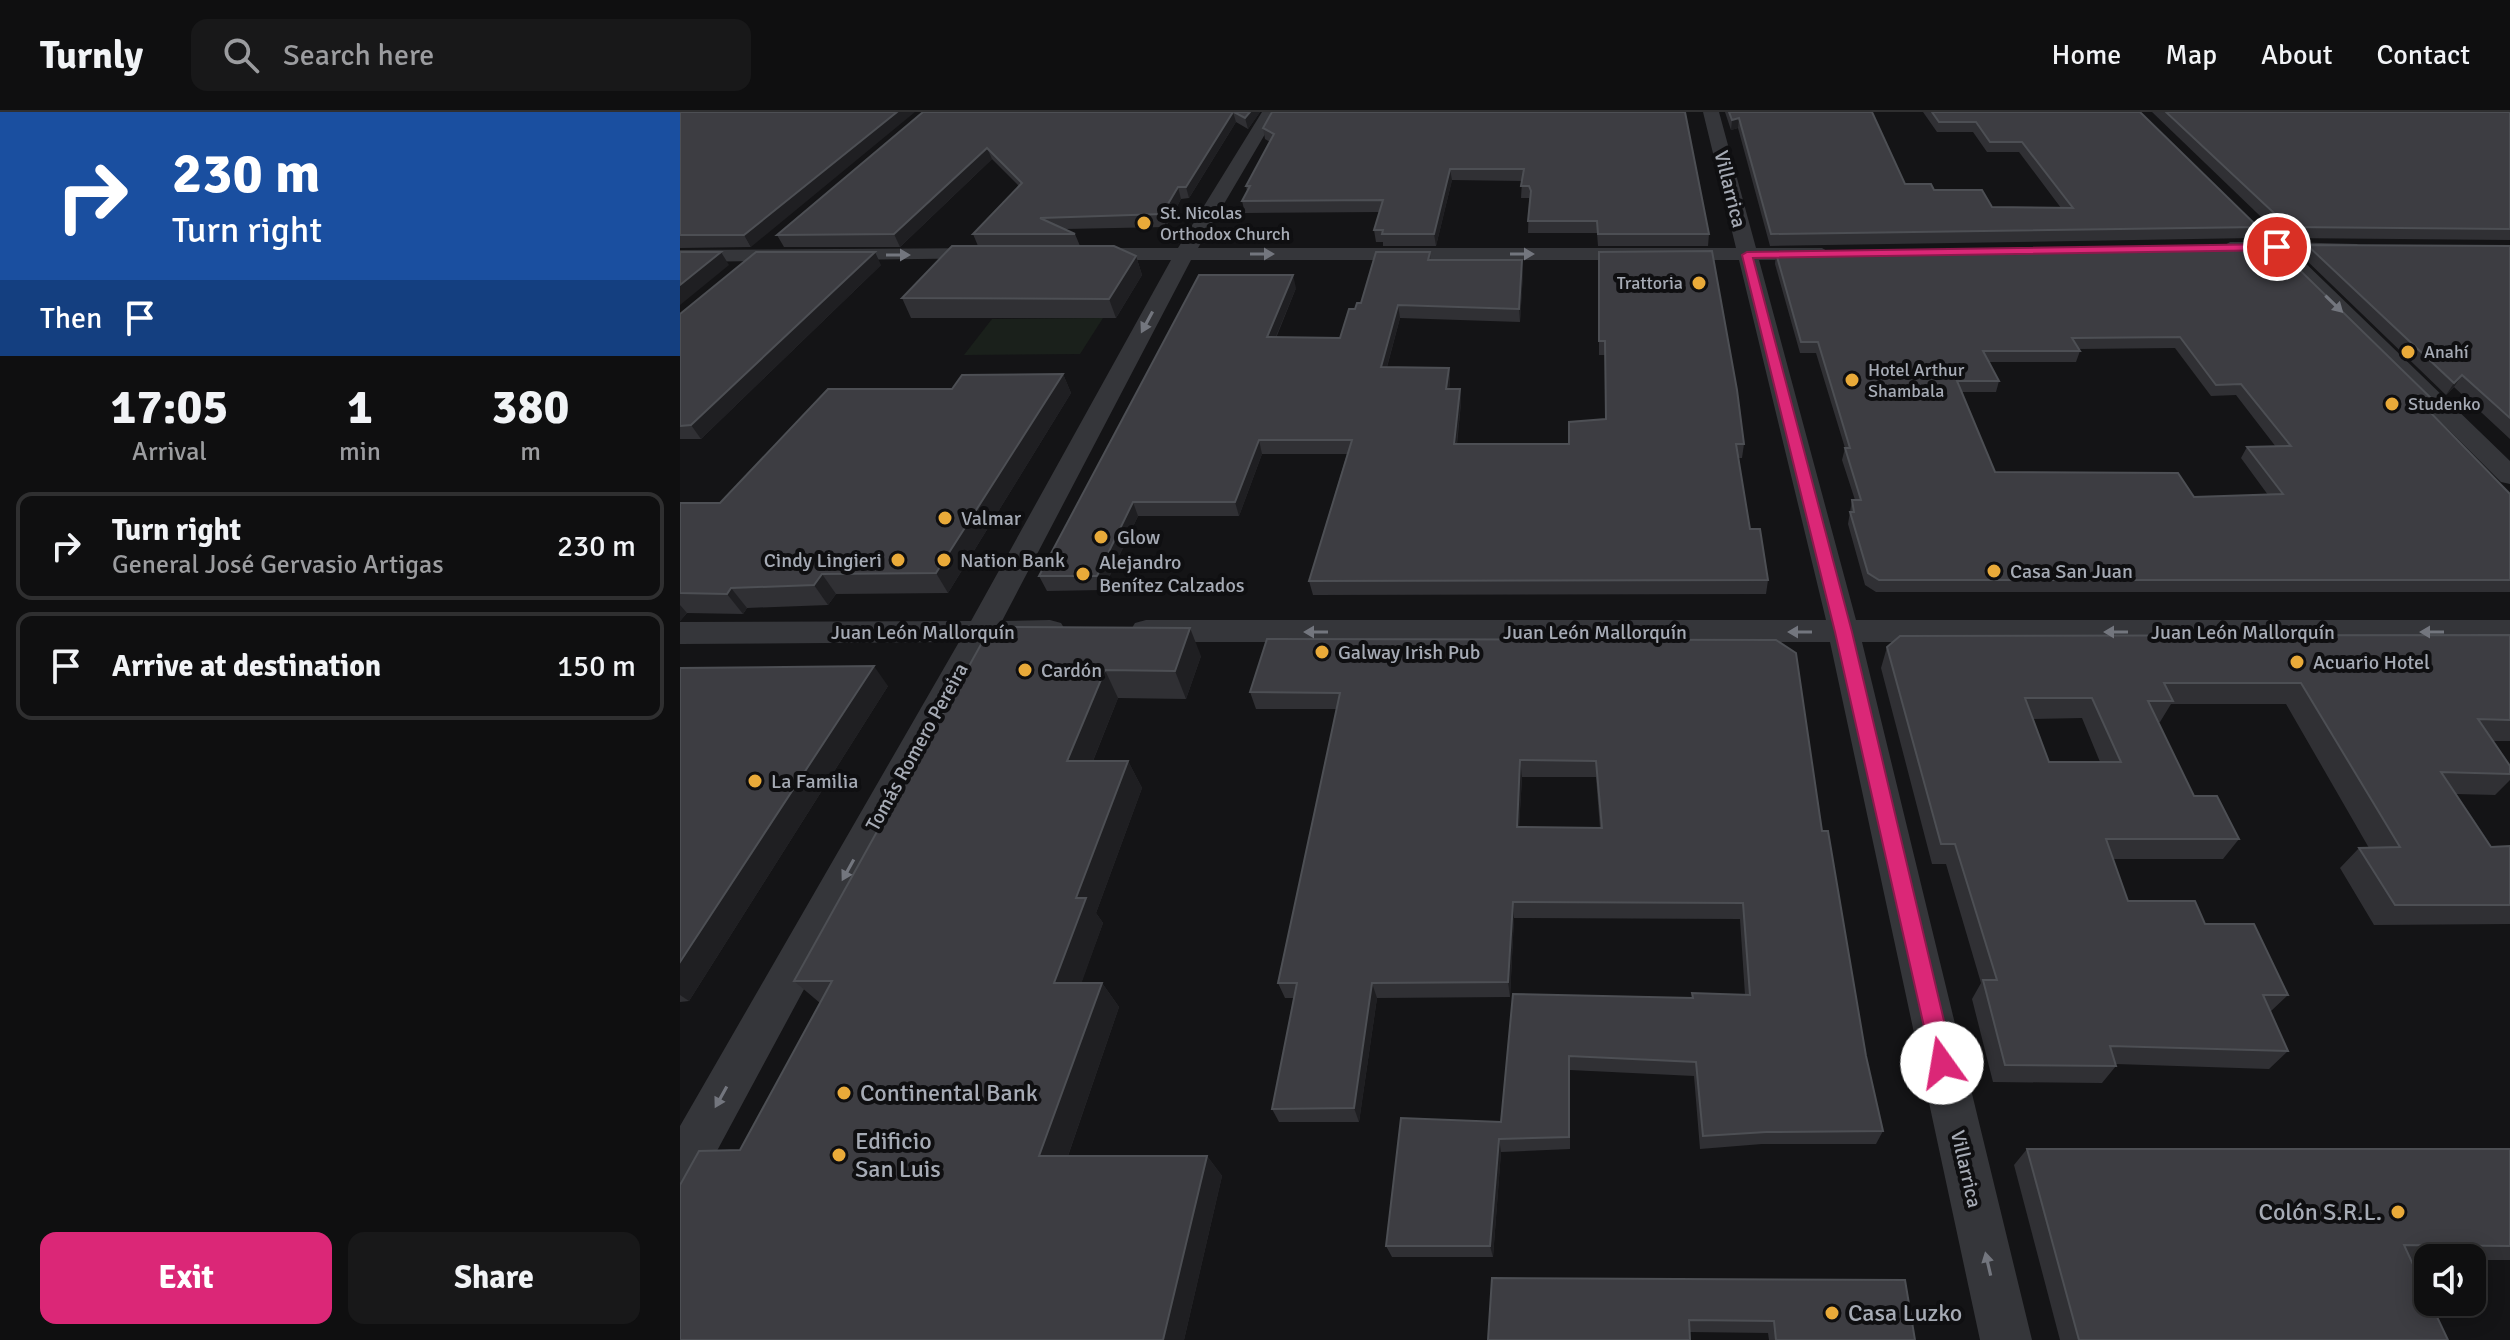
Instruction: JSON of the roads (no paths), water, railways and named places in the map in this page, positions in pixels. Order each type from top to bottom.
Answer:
[{"type":"street","name":"Tomás Romero Pereira","points":[[680,1171],[981,631],[1184,254],[1270,112]]},
{"type":"street","name":"Villarrica","points":[[1711,112],[1844,632],[2006,1340]]},
{"type":"street","points":[[2256,227],[2510,476]]},
{"type":"street","points":[[735,274],[782,235]]},
{"type":"street","points":[[2215,248],[2370,248]]},
{"type":"street","points":[[680,256],[1010,254]]},
{"type":"street","points":[[1058,254],[1841,254]]},
{"type":"street","name":"Juan León Mallorquín","points":[[680,633],[1077,631]]},
{"type":"street","name":"Juan León Mallorquín","points":[[1109,631],[2510,631]]},
{"type":"place","name":"St. Nicolas Orthodox Church","points":[[1144,223]]},
{"type":"place","name":"Trattoria","points":[[1699,283]]},
{"type":"place","name":"Anahí","points":[[2408,352]]},
{"type":"place","name":"Hotel Arthur Shambala","points":[[1852,380]]},
{"type":"place","name":"Studenko","points":[[2392,404]]},
{"type":"place","name":"Valmar","points":[[945,518]]},
{"type":"place","name":"Glow","points":[[1101,537]]},
{"type":"place","name":"Cindy Lingieri","points":[[898,560]]},
{"type":"place","name":"Nation Bank","points":[[944,560]]},
{"type":"place","name":"Casa San Juan","points":[[1994,571]]},
{"type":"place","name":"Alejandro Benítez Calzados","points":[[1083,574]]},
{"type":"place","name":"Galway Irish Pub","points":[[1322,652]]},
{"type":"place","name":"Acuario Hotel","points":[[2297,662]]},
{"type":"place","name":"Cardón","points":[[1025,670]]},
{"type":"place","name":"La Familia","points":[[755,781]]},
{"type":"place","name":"Continental Bank","points":[[844,1093]]},
{"type":"place","name":"Edificio San Luis","points":[[839,1155]]},
{"type":"place","name":"Colón S.R.L.","points":[[2398,1212]]},
{"type":"place","name":"Casa Luzko","points":[[1832,1313]]}]
